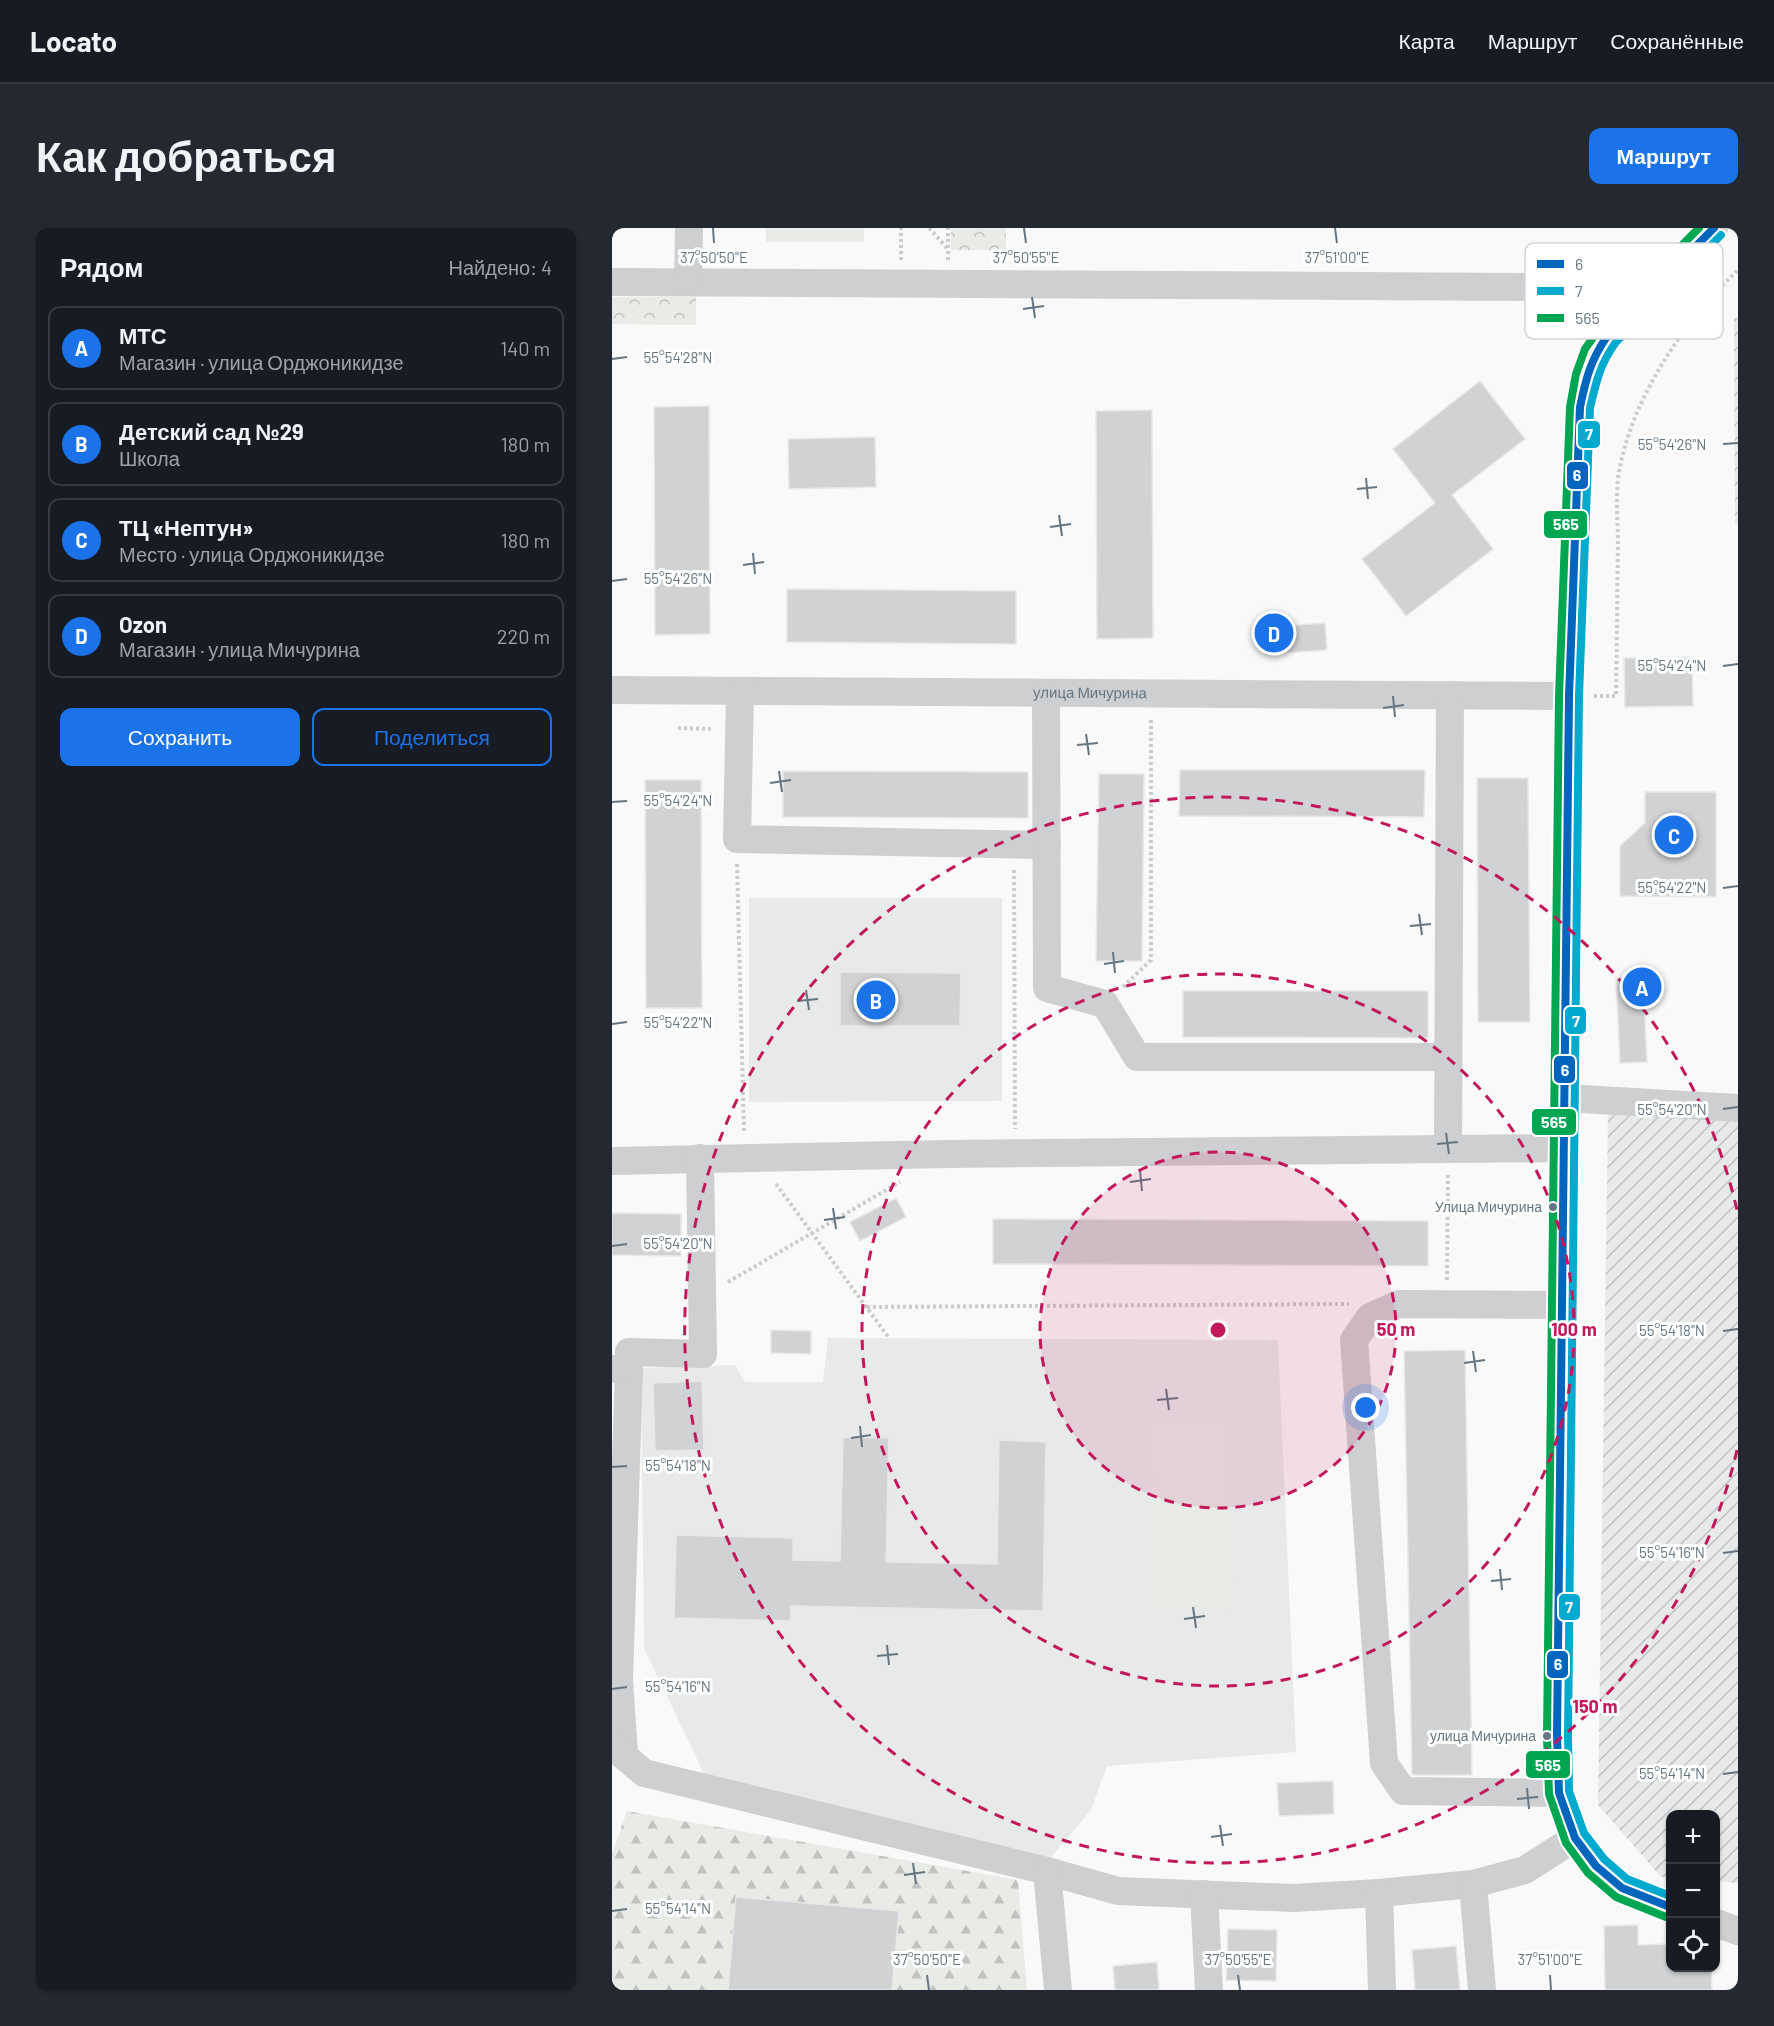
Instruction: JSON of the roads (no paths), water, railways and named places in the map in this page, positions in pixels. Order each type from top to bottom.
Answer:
[{"type":"street","points":[[688,282],[689,228]]},
{"type":"street","points":[[1699,243],[1714,228]]},
{"type":"street","points":[[612,282],[1525,287]]},
{"type":"street","points":[[1605,339],[1595,353],[1586,377],[1580,407],[1569,696],[1557,1736],[1559,1793],[1575,1838],[1596,1866],[1622,1888],[1666,1905]]},
{"type":"street","name":"улица Мичурина","points":[[612,690],[1569,696]]},
{"type":"street","points":[[740,691],[737,839],[1047,845]]},
{"type":"street","points":[[1046,693],[1047,988],[1105,1004],[1137,1057],[1448,1057]]},
{"type":"street","points":[[1448,1149],[1450,696]]},
{"type":"street","points":[[1565,1098],[1738,1108]]},
{"type":"street","points":[[612,1161],[1564,1148]]},
{"type":"street","points":[[700,1158],[703,1354],[628,1352],[621,1369],[615,1679],[618,1750],[644,1773],[1047,1871],[1118,1891],[1293,1898],[1473,1884],[1525,1870],[1575,1838]]},
{"type":"street","points":[[1559,1793],[1403,1791],[1384,1763],[1354,1340],[1370,1317],[1399,1304],[1563,1305]]},
{"type":"street","points":[[1047,1871],[1058,1990]]},
{"type":"street","points":[[1473,1884],[1482,1990]]},
{"type":"street","points":[[1379,1893],[1382,1990]]},
{"type":"street","points":[[1204,1894],[1209,1990]]},
{"type":"street","points":[[1720,1924],[1738,1931]]},
{"type":"place","name":"Ozon","points":[[1274,633]]},
{"type":"place","name":"ТЦ «Нептун»","points":[[1674,835]]},
{"type":"place","name":"МТС","points":[[1642,987]]},
{"type":"place","name":"Детский сад №29","points":[[876,1000]]},
{"type":"place","name":"Улица Мичурина","points":[[1553,1207]]},
{"type":"place","name":"улица Мичурина","points":[[1547,1736]]}]
